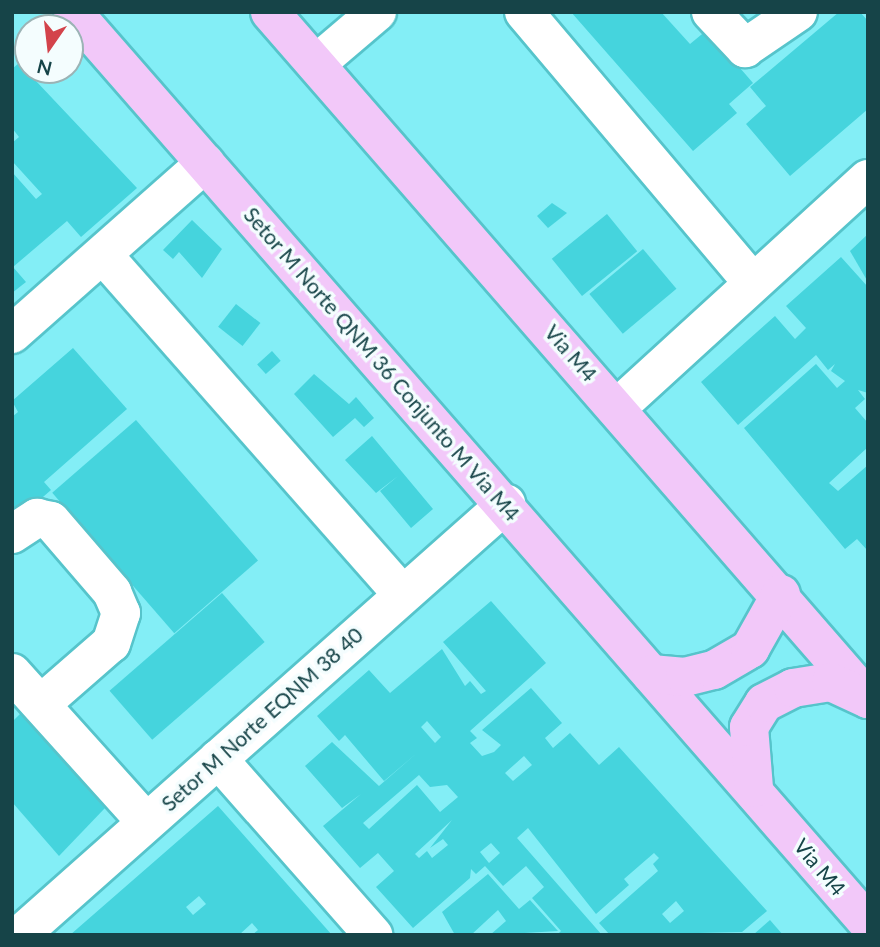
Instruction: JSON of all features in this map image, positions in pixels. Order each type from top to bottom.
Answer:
[{"type":"main road","name":"Setor M Norte QNM 36 Conjunto M Via M4","points":[[73,12],[506,504],[651,674],[691,715]]},
{"type":"main road","name":"Via M4","points":[[270,12],[781,594],[868,699]]},
{"type":"main road","points":[[651,674],[695,675],[750,649],[781,594]]},
{"type":"main road","points":[[754,788],[749,727],[764,703],[793,688],[831,682],[868,699]]},
{"type":"main road","name":"Via M4","points":[[691,715],[868,923]]},
{"type":"street","points":[[316,64],[377,12]]},
{"type":"street","points":[[524,12],[752,282]]},
{"type":"street","points":[[711,12],[746,48],[798,12]]},
{"type":"street","points":[[12,334],[104,256],[205,163]]},
{"type":"street","points":[[618,407],[868,179]]},
{"type":"street","points":[[104,256],[402,594]]},
{"type":"street","name":"Setor M Norte EQNM 38 40","points":[[20,935],[506,504]]},
{"type":"street","points":[[12,534],[37,518],[51,521],[112,592],[121,613],[111,643],[41,704]]},
{"type":"street","points":[[12,673],[146,822]]},
{"type":"street","points":[[218,759],[373,935]]},
{"type":"building","points":[[571,12],[661,12],[690,44],[707,30],[753,83],[729,104],[737,113],[693,151]]},
{"type":"building","points":[[839,12],[860,12],[868,21],[868,109],[790,176],[746,124],[766,106],[750,87]]},
{"type":"building","points":[[14,67],[14,84],[39,84],[137,188],[81,237],[67,221],[13,267],[26,282],[12,293],[12,172],[36,199],[42,194],[12,161],[12,143],[19,137],[12,128]]},
{"type":"building","points":[[552,203],[567,213],[548,228],[537,216]]},
{"type":"building","points":[[607,214],[637,251],[582,296],[552,259]]},
{"type":"building","points":[[192,220],[222,249],[202,278],[179,252],[173,259],[163,250]]},
{"type":"building","points":[[868,234],[868,282],[850,251]]},
{"type":"building","points":[[643,249],[676,289],[623,334],[589,294]]},
{"type":"building","points":[[841,257],[868,287],[868,393],[858,390],[865,399],[855,408],[868,423],[868,447],[829,483],[838,491],[868,465],[868,551],[857,539],[845,549],[744,428],[816,364],[837,388],[845,381],[831,371],[835,364],[828,370],[816,355],[738,425],[701,382],[775,316],[795,339],[806,328],[786,306]]},
{"type":"building","points":[[236,304],[260,323],[243,346],[218,327]]},
{"type":"building","points":[[73,348],[127,409],[44,482],[51,490],[12,524],[12,417],[18,412],[12,401]]},
{"type":"building","points":[[272,351],[281,361],[266,374],[257,364]]},
{"type":"building","points":[[314,374],[349,404],[356,397],[374,418],[364,427],[355,418],[333,437],[294,394]]},
{"type":"building","points":[[136,420],[258,560],[174,633],[52,493]]},
{"type":"building","points":[[372,436],[433,509],[411,528],[380,491],[398,476],[376,493],[345,460]]},
{"type":"building","points":[[222,593],[265,642],[152,740],[110,691]]},
{"type":"building","points":[[491,601],[546,663],[470,731],[477,738],[470,743],[482,756],[494,752],[501,745],[482,730],[531,688],[562,723],[545,738],[553,748],[570,733],[599,765],[619,747],[767,911],[742,932],[610,935],[599,923],[658,871],[653,864],[659,858],[654,853],[624,879],[629,885],[596,914],[528,828],[517,838],[602,935],[557,935],[561,931],[532,898],[544,887],[526,866],[503,886],[485,866],[476,874],[471,869],[470,878],[413,928],[376,887],[394,871],[378,853],[360,868],[323,826],[361,794],[342,808],[305,766],[332,742],[379,786],[417,753],[384,781],[345,735],[339,741],[317,716],[369,670],[390,693],[442,649],[465,686],[470,681],[481,694],[486,691],[443,642]],"holes":[[[427,721],[441,737],[435,743],[421,727]],[[524,756],[532,765],[513,781],[505,773]],[[419,775],[430,787],[447,785],[458,797],[440,812],[417,785],[369,829],[363,823]],[[452,820],[430,848],[443,839],[448,845],[432,858],[427,851],[419,858],[415,854]],[[491,843],[500,853],[489,863],[480,852]],[[676,901],[684,911],[670,923],[662,914]]]},
{"type":"building","points":[[21,713],[105,808],[59,856],[12,802],[12,722]]},
{"type":"building","points":[[218,806],[332,935],[252,935],[258,930],[252,923],[239,935],[70,935]],"holes":[[[199,896],[206,904],[193,915],[186,907]]]},
{"type":"building","points":[[488,874],[519,909],[530,900],[558,931],[490,935],[506,921],[498,910],[471,935],[455,935],[442,912]]},
{"type":"building","points":[[770,920],[783,935],[753,935]]}]
